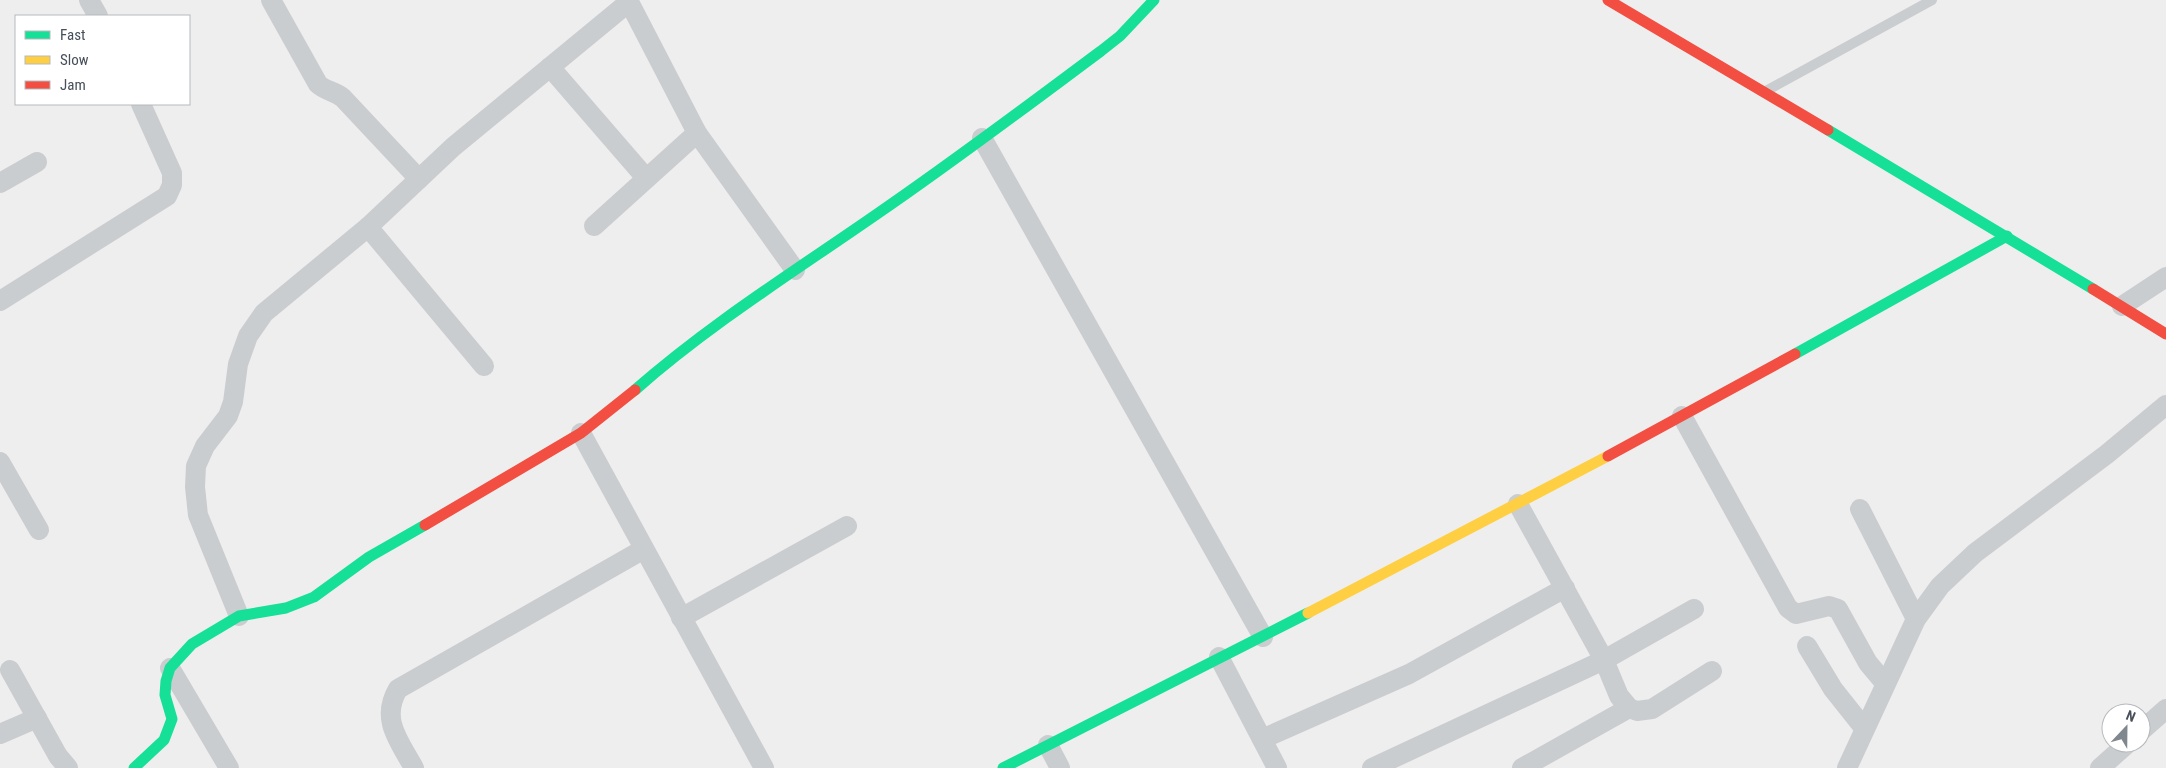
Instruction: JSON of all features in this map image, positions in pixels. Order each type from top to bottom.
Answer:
[{"type":"street","points":[[89,0],[97,15]]},
{"type":"street","points":[[271,0],[318,84],[323,89],[336,92],[343,98],[419,179]]},
{"type":"street","points":[[134,768],[164,740],[170,729],[172,719],[165,695],[166,681],[170,668],[192,644],[239,616],[286,608],[314,597],[369,557],[437,519],[581,432],[621,403],[673,357],[795,270],[924,182],[1120,36],[1154,0]]},
{"type":"street","points":[[1608,0],[2007,236],[2166,334]]},
{"type":"street","points":[[239,616],[198,515],[195,487],[196,466],[205,446],[228,416],[233,402],[238,364],[248,336],[264,313],[368,227],[453,147],[628,1],[697,133],[795,270]]},
{"type":"street","points":[[550,67],[646,178]]},
{"type":"street","points":[[0,301],[167,196],[172,185],[172,173],[141,105]]},
{"type":"street","points":[[594,226],[697,133]]},
{"type":"street","points":[[982,138],[1263,637]]},
{"type":"street","points":[[0,183],[37,162]]},
{"type":"street","points":[[368,227],[484,366]]},
{"type":"street","points":[[1003,768],[1263,637],[1446,539],[1518,504],[1682,416],[2007,236]]},
{"type":"street","points":[[2122,306],[2166,277]]},
{"type":"street","points":[[1846,768],[1884,682],[1916,619],[1932,595],[1955,569],[2107,454],[2166,405]]},
{"type":"street","points":[[1682,416],[1788,608],[1796,614],[1829,606],[1838,609],[1871,668],[1884,682]]},
{"type":"street","points":[[581,432],[764,768]]},
{"type":"street","points":[[0,462],[39,530]]},
{"type":"street","points":[[1518,504],[1604,660],[1619,696],[1629,708],[1637,711],[1652,709],[1712,670]]},
{"type":"street","points":[[1860,509],[1916,619]]},
{"type":"street","points":[[681,618],[847,526]]},
{"type":"street","points":[[414,768],[394,730],[389,716],[392,699],[398,689],[644,550]]},
{"type":"street","points":[[1262,740],[1409,674],[1565,588]]},
{"type":"street","points":[[1372,768],[1604,660],[1694,609]]},
{"type":"street","points":[[1807,646],[1837,696],[1864,728]]},
{"type":"street","points":[[1219,658],[1277,768]]},
{"type":"street","points":[[170,668],[230,768]]},
{"type":"street","points":[[10,670],[58,756],[68,768]]},
{"type":"street","points":[[1522,768],[1629,708]]},
{"type":"street","points":[[2151,722],[2166,709]]},
{"type":"street","points":[[0,734],[37,718]]},
{"type":"street","points":[[1048,745],[1060,768]]},
{"type":"street","points":[[2100,768],[2117,753]]},
{"type":"lane","points":[[1763,93],[1932,0]]},
{"type":"traffic: fast","points":[[635,390],[723,320],[934,174],[1101,51],[1120,36],[1154,0]]},
{"type":"traffic: fast","points":[[1828,130],[2093,289]]},
{"type":"traffic: fast","points":[[1795,354],[2007,236]]},
{"type":"traffic: fast","points":[[134,768],[164,740],[172,719],[165,695],[166,681],[170,668],[192,644],[239,616],[286,608],[314,597],[369,557],[425,525]]},
{"type":"traffic: fast","points":[[1003,768],[1308,613]]},
{"type":"traffic: slow","points":[[1308,613],[1608,456]]},
{"type":"traffic: jam","points":[[1608,0],[1828,130]]},
{"type":"traffic: jam","points":[[2093,289],[2166,334]]},
{"type":"traffic: jam","points":[[1608,456],[1795,354]]},
{"type":"traffic: jam","points":[[425,525],[581,433],[635,390]]}]
